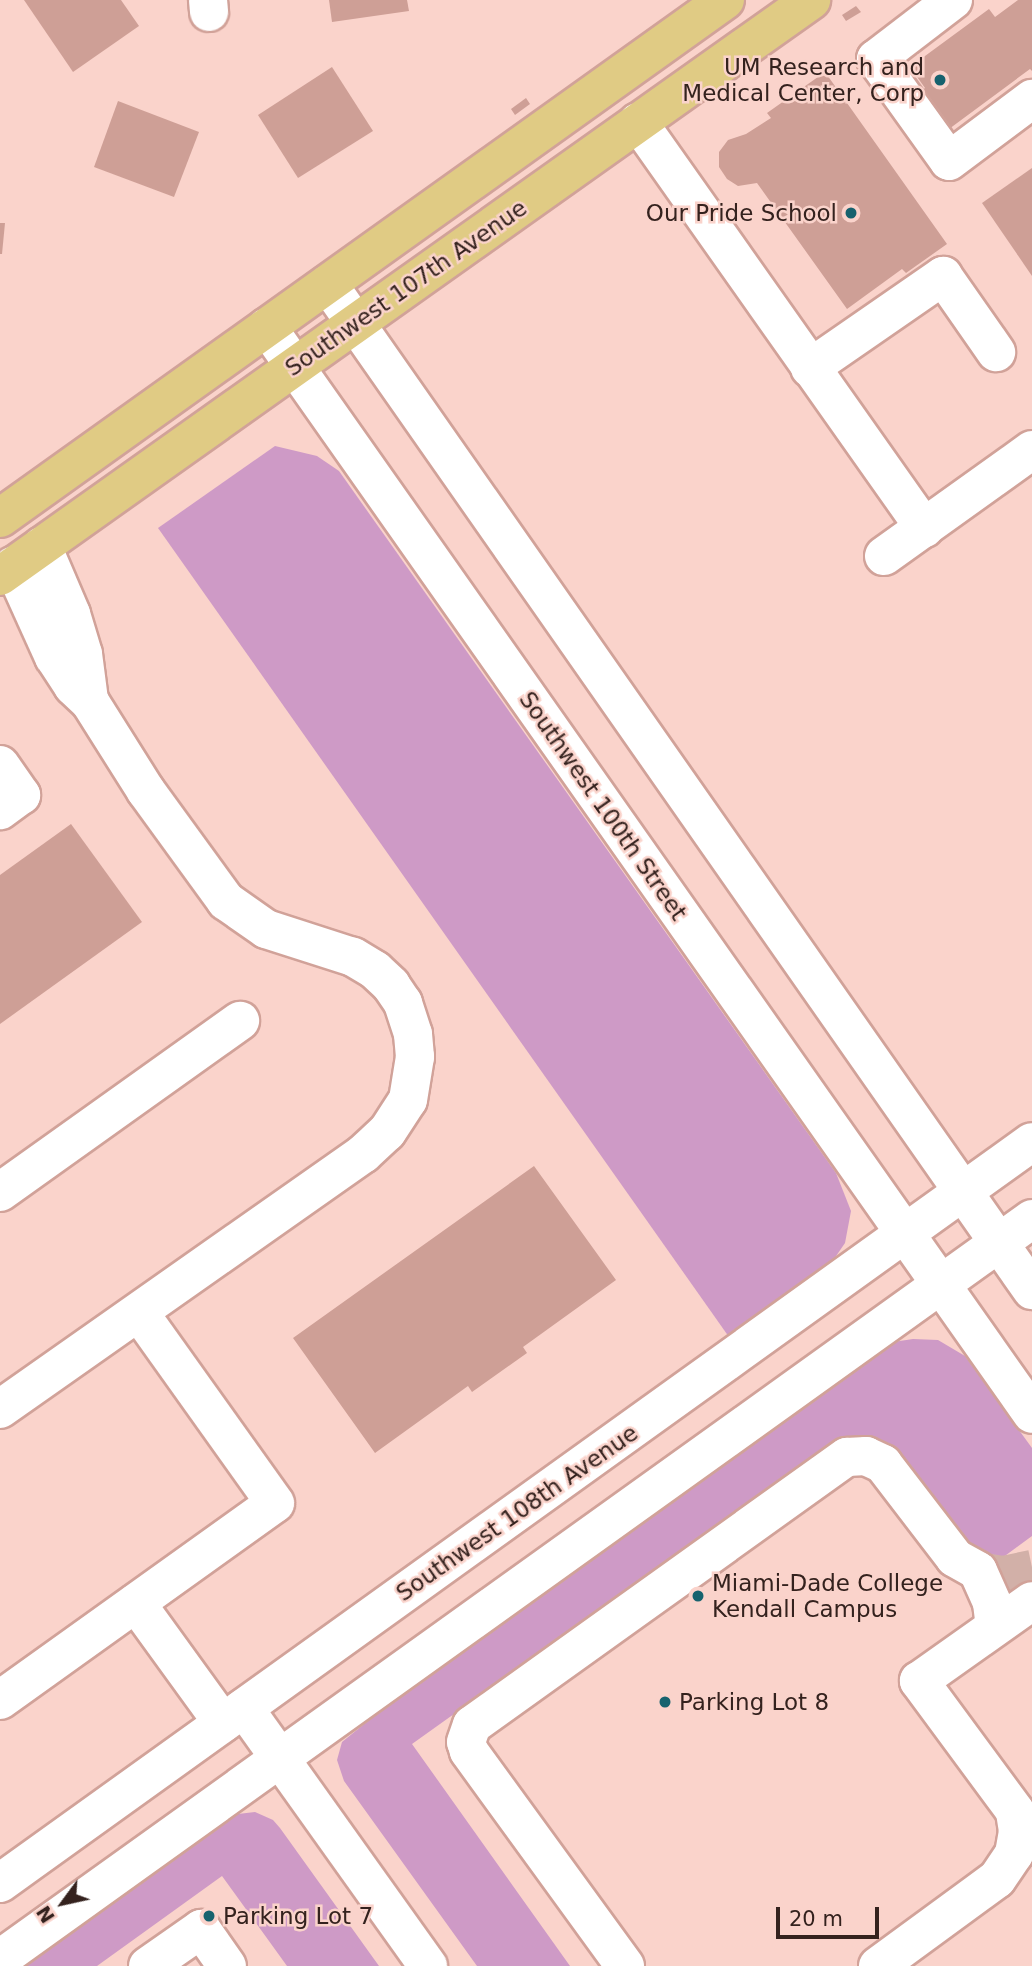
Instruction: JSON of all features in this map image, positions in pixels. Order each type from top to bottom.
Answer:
[{"type":"main road","name":"Southwest 107th Avenue","points":[[0,518],[725,0]]},
{"type":"main road","name":"Southwest 107th Avenue","points":[[18,563],[802,3]]},
{"type":"main road","points":[[609,82],[638,122]]},
{"type":"street","points":[[953,0],[876,59],[949,161],[1032,99]]},
{"type":"street","points":[[638,122],[923,528]]},
{"type":"street","points":[[810,368],[943,276],[996,352]]},
{"type":"street","points":[[328,284],[863,1051],[964,1189],[1032,1290]]},
{"type":"street","name":"Southwest 100th Street","points":[[267,327],[1032,1413]]},
{"type":"street","points":[[884,556],[1032,450]]},
{"type":"street","points":[[0,1409],[337,1175],[387,1132],[410,1093],[415,1071],[415,1044],[407,1014],[398,994],[367,964],[283,937],[249,920],[226,901],[146,790],[90,702],[74,686],[54,657],[18,563]]},
{"type":"street","points":[[0,765],[21,795],[0,810]]},
{"type":"street","points":[[0,1192],[240,1021]]},
{"type":"street","name":"Southwest 108th Avenue","points":[[0,1883],[1032,1142]]},
{"type":"street","points":[[0,1959],[1032,1219]]},
{"type":"street","points":[[0,1700],[275,1503],[139,1312]]},
{"type":"street","points":[[625,1966],[469,1751],[466,1742],[472,1725],[847,1457],[866,1455],[883,1464],[955,1558],[978,1571],[992,1603],[995,1626]]},
{"type":"street","points":[[878,1966],[997,1879],[1014,1854],[1018,1831],[1015,1811],[919,1681],[1032,1601]]},
{"type":"street","points":[[136,1603],[234,1715],[280,1758],[428,1966]]},
{"type":"street","points":[[148,1966],[201,1929],[227,1966]]},
{"type":"shaded area","points":[[275,446],[317,456],[339,471],[836,1173],[851,1211],[845,1243],[834,1259],[776,1306],[729,1337],[158,528]]},
{"type":"shaded area","points":[[913,1339],[938,1340],[965,1356],[1032,1448],[1032,1536],[998,1561],[971,1551],[892,1449],[867,1436],[837,1440],[412,1744],[570,1966],[477,1966],[344,1781],[337,1760],[342,1742],[442,1661],[893,1342]]},
{"type":"shaded area","points":[[255,1812],[273,1820],[280,1828],[379,1966],[287,1966],[222,1876],[97,1966],[19,1966],[227,1819],[238,1814]]},
{"type":"building","points":[[24,0],[121,0],[139,26],[73,72]]},
{"type":"building","points":[[329,0],[407,0],[409,11],[332,22]]},
{"type":"building","points":[[1018,0],[1032,0],[1032,71],[1030,69],[949,129],[921,91],[925,88],[910,67],[989,9],[995,17]]},
{"type":"building","points":[[856,6],[861,12],[846,21],[842,15]]},
{"type":"building","points":[[332,67],[373,131],[298,178],[258,115]]},
{"type":"building","name":"Our Pride School","points":[[825,72],[947,244],[906,273],[902,269],[847,309],[757,183],[738,186],[727,179],[719,167],[719,152],[728,140],[746,134],[771,118],[767,113]]},
{"type":"building","points":[[526,98],[530,104],[515,115],[511,109]]},
{"type":"building","points":[[118,101],[199,132],[174,197],[94,167]]},
{"type":"building","points":[[1032,168],[1032,276],[982,203]]},
{"type":"building","points":[[0,223],[5,223],[2,254],[0,254]]},
{"type":"building","points":[[71,824],[142,922],[0,1024],[0,875]]},
{"type":"building","points":[[534,1166],[616,1280],[523,1347],[527,1353],[472,1392],[468,1386],[375,1453],[293,1338]]},
{"type":"tunnel","points":[[978,1571],[1003,1575],[1032,1569]]},
{"type":"place","name":"UM Research and Medical Center, Corp","points":[[940,80]]},
{"type":"place","name":"Our Pride School","points":[[851,213]]},
{"type":"place","name":"Miami-Dade College Kendall Campus","points":[[698,1596]]},
{"type":"place","name":"Parking Lot 8","points":[[665,1702]]},
{"type":"place","name":"Parking Lot 7","points":[[209,1916]]}]
